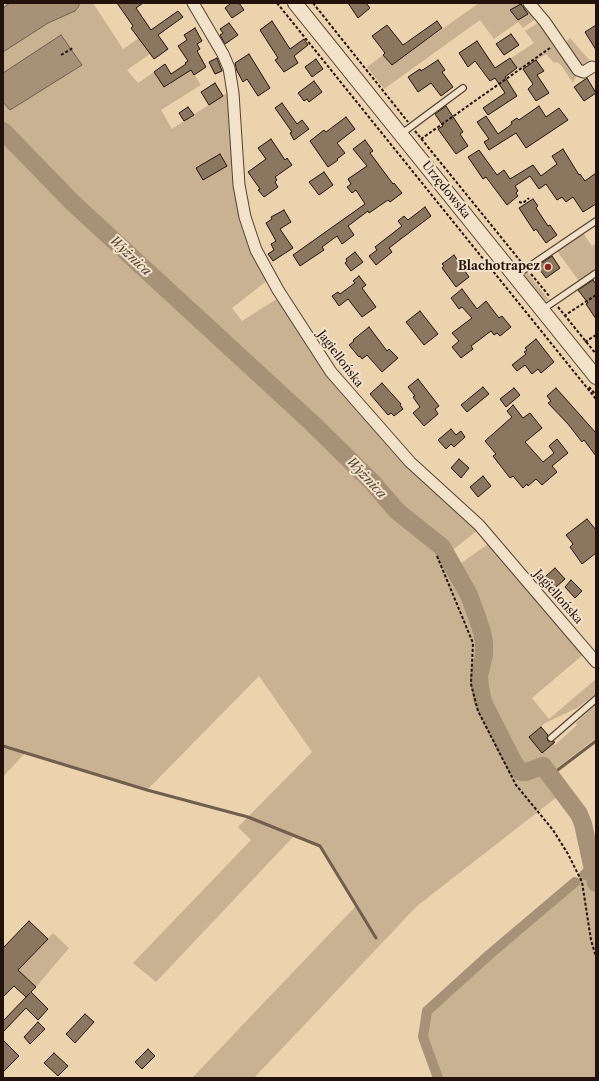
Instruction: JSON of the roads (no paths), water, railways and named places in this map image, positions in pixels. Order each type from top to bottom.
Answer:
[{"type":"street","name":"Jagiellońska","points":[[193,3],[223,54],[229,68],[233,93],[239,185],[245,217],[256,250],[278,290],[331,372],[410,462],[479,525],[596,662]]},
{"type":"street","name":"Urzędowska","points":[[295,3],[406,130],[548,306],[559,320],[575,350],[596,377]]},
{"type":"street","points":[[529,3],[545,22],[578,70],[584,72],[594,65]]},
{"type":"lane","points":[[406,130],[463,88]]},
{"type":"lane","points":[[520,272],[596,221]]},
{"type":"lane","points":[[548,306],[596,273]]},
{"type":"lane","points":[[551,738],[596,699]]},
{"type":"waterway","name":"Wyżnica","points":[[3,131],[73,203],[312,423],[372,482],[397,511],[442,547],[469,595],[482,632],[484,655],[479,676],[483,702],[514,763],[520,771],[526,772],[543,766],[579,814],[583,824],[596,883]]},
{"type":"waterway","points":[[551,775],[596,741]]},
{"type":"waterway","points":[[3,746],[147,790],[248,817],[320,846],[376,938]]},
{"type":"waterway","points":[[584,875],[592,867]]},
{"type":"waterway","points":[[438,1078],[423,1037],[427,1011],[490,954],[575,882]]},
{"type":"place","name":"Blachotrapez","points":[[548,267]]}]
